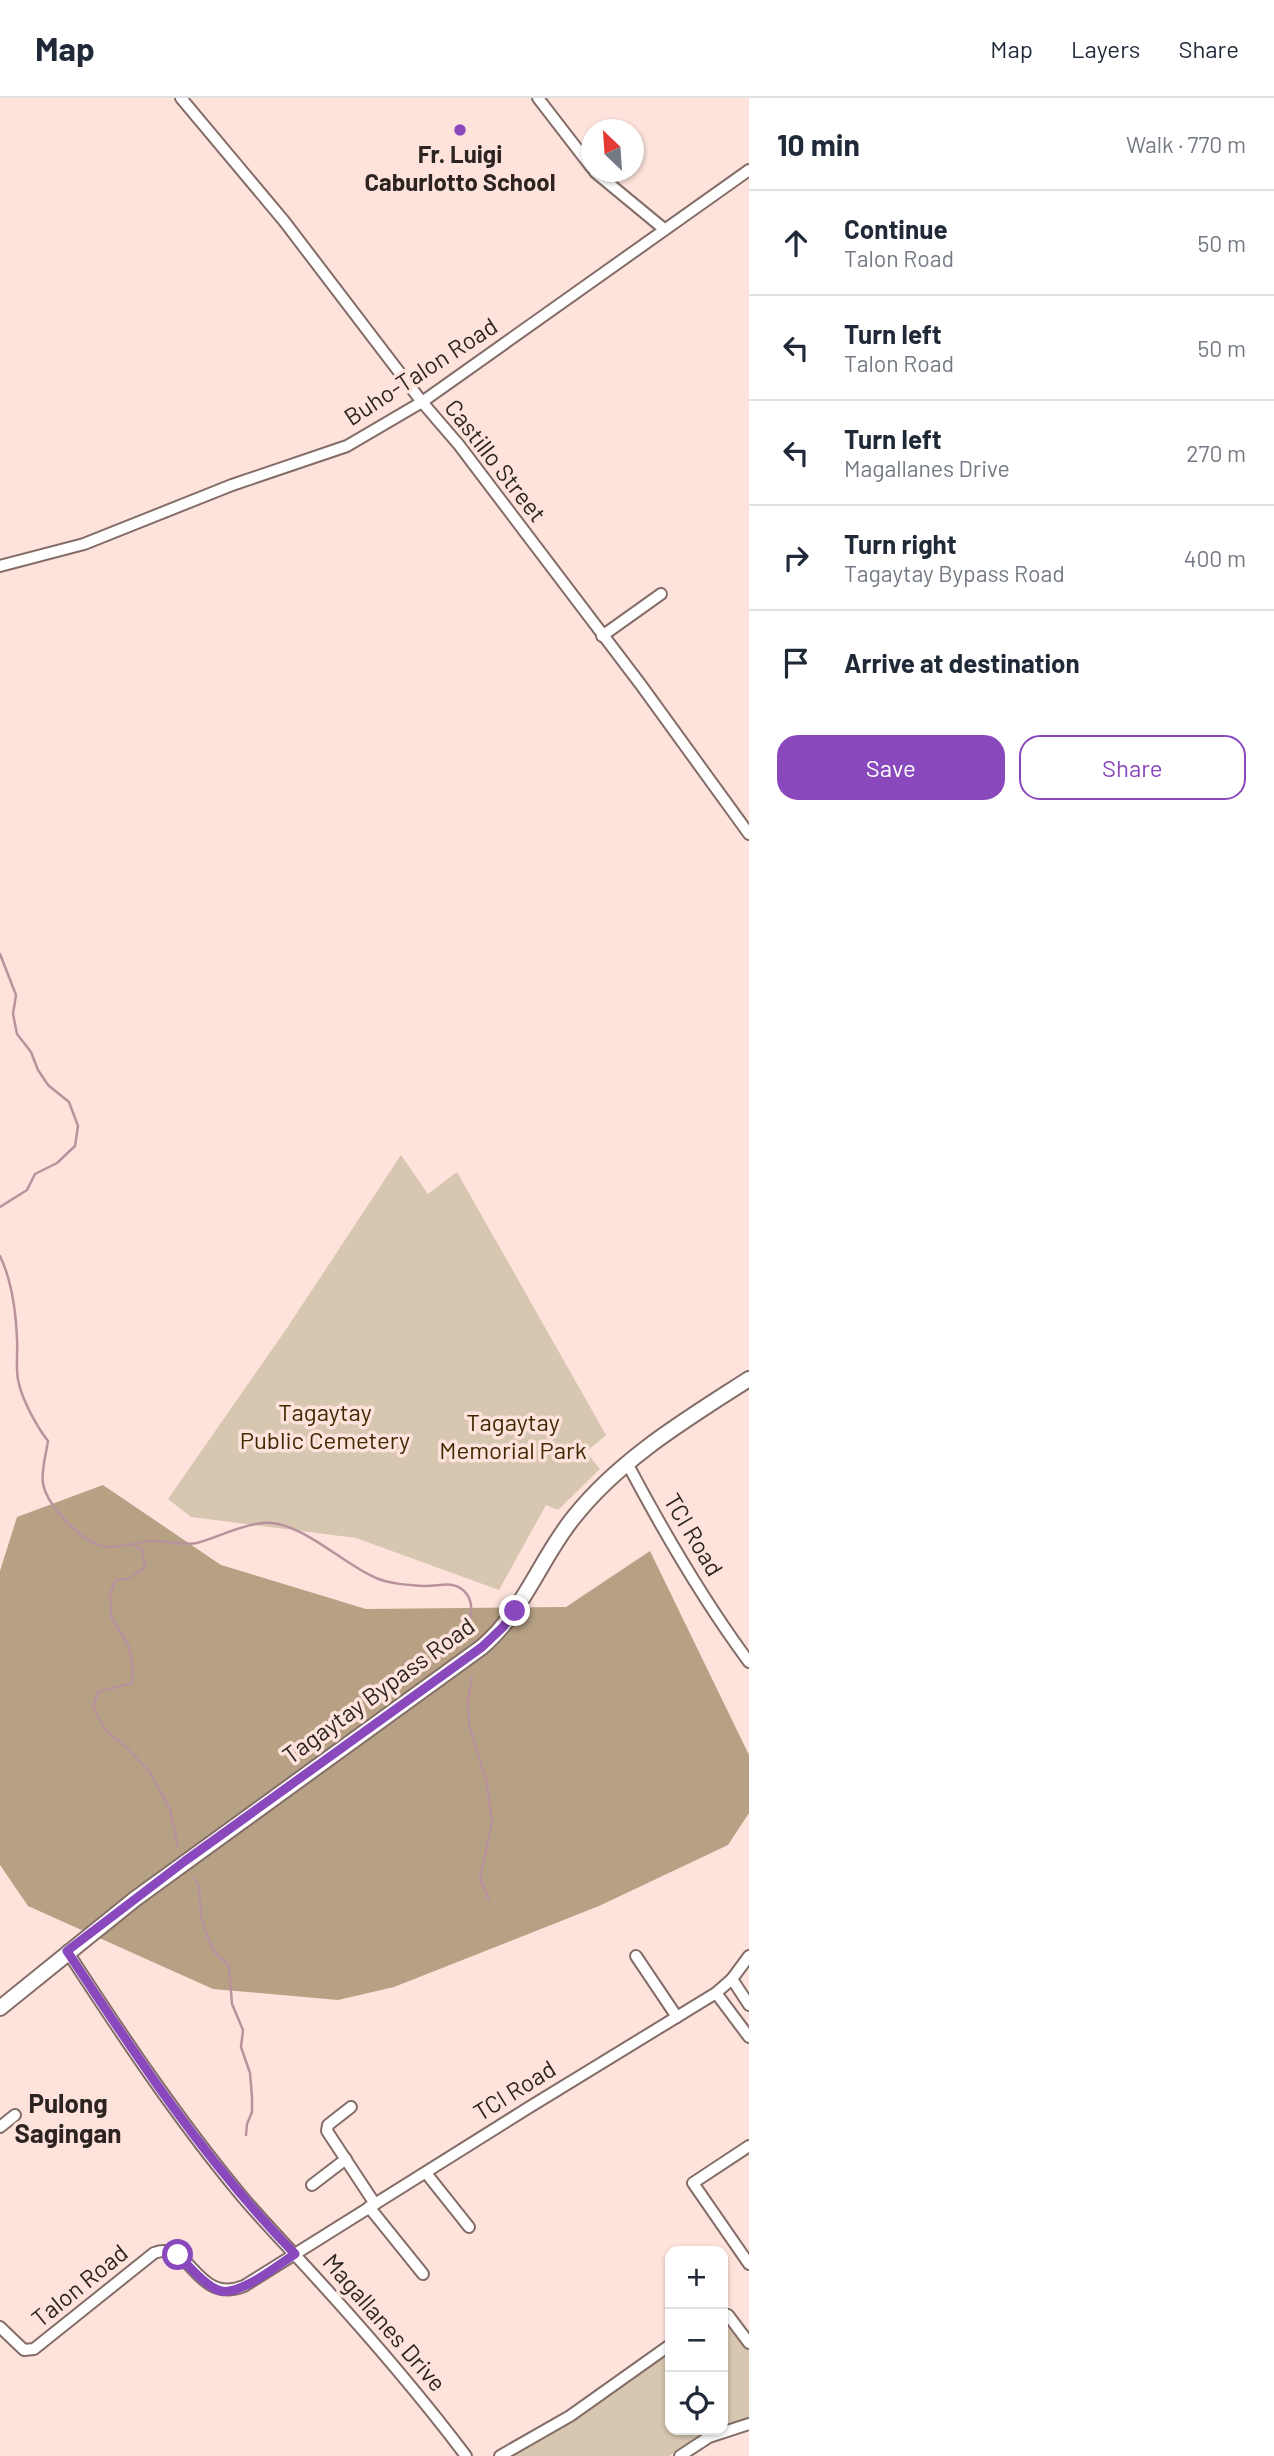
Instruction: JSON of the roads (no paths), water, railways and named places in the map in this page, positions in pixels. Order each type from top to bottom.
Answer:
[{"type":"main road","name":"Tagaytay Bypass Road","points":[[0,2008],[67,1951],[185,1861],[494,1636],[515,1611],[569,1523],[605,1483],[664,1434],[749,1379]]},
{"type":"street","name":"Castillo Street","points":[[181,98],[284,221],[422,402],[459,446],[641,685],[749,834]]},
{"type":"street","points":[[538,98],[581,154]]},
{"type":"street","name":"Buho-Talon Road","points":[[0,566],[84,544],[232,485],[347,446],[422,402],[749,170]]},
{"type":"street","points":[[607,182],[664,229]]},
{"type":"street","points":[[602,636],[661,594]]},
{"type":"street","name":"TCI Road","points":[[627,1463],[720,1621],[749,1662]]},
{"type":"street","name":"Magallanes Drive","points":[[67,1951],[136,2053],[218,2166],[260,2217],[430,2407],[466,2456]]},
{"type":"street","points":[[636,1956],[677,2017]]},
{"type":"street","name":"TCI Road","points":[[295,2254],[716,1993],[732,1979],[749,1956]]},
{"type":"street","points":[[732,1979],[749,2005]]},
{"type":"street","points":[[716,1993],[749,2037]]},
{"type":"street","points":[[351,2107],[328,2125],[327,2131],[372,2205],[423,2274]]},
{"type":"street","points":[[0,2127],[15,2115]]},
{"type":"street","points":[[749,2161],[746,2149],[693,2183],[749,2264]]},
{"type":"street","points":[[312,2185],[346,2159]]},
{"type":"street","points":[[425,2172],[469,2227]]},
{"type":"street","name":"Talon Road","points":[[0,2327],[24,2350],[34,2349],[154,2253],[163,2249],[178,2255],[221,2291],[232,2291],[244,2286],[295,2254]]},
{"type":"street","points":[[728,2315],[749,2343]]},
{"type":"street","points":[[500,2456],[569,2416],[665,2349]]},
{"type":"street","points":[[680,2456],[709,2437],[749,2424]]},
{"type":"waterway","points":[[0,954],[16,995],[13,1014],[17,1034],[31,1052],[48,1085],[69,1102],[78,1126],[75,1146],[57,1163],[35,1174],[27,1190],[0,1207]]},
{"type":"waterway","points":[[0,1256],[8,1276],[14,1308],[19,1384],[31,1414],[48,1441],[43,1483],[51,1503],[78,1532],[99,1545],[113,1547],[150,1541],[197,1543],[263,1523],[292,1528],[382,1580],[411,1585],[449,1585],[463,1590],[468,1595],[471,1607],[464,1640]]},
{"type":"waterway","points":[[133,1544],[142,1550],[145,1567],[128,1579],[116,1580],[110,1593],[111,1617],[129,1646],[132,1683],[98,1692],[93,1707],[106,1731],[149,1771],[170,1809],[178,1847]]},
{"type":"waterway","points":[[472,1677],[468,1701],[469,1724],[487,1784],[492,1823],[480,1878],[489,1900]]},
{"type":"waterway","points":[[194,1877],[199,1887],[201,1915],[206,1933],[214,1951],[229,1966],[232,2004],[243,2030],[241,2047],[250,2073],[252,2097],[252,2112],[246,2135]]},
{"type":"place","name":"Fr. Luigi Caburlotto School","points":[[460,130]]},
{"type":"district","name":"Pulong Sagingan","points":[[68,2119]]},
{"type":"park label","name":"Tagaytay Public Cemetery","points":[[325,1427]]},
{"type":"park label","name":"Tagaytay Memorial Park","points":[[513,1437]]}]
